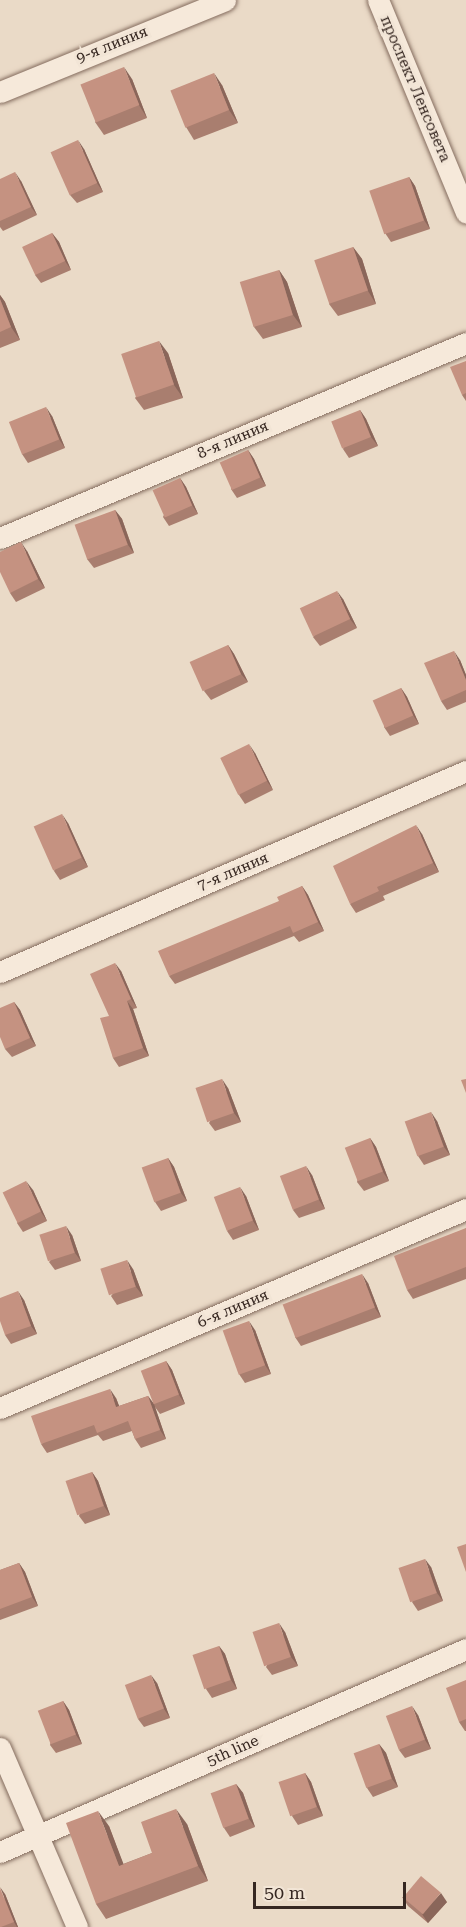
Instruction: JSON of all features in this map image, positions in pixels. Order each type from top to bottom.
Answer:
[{"type":"street","name":"9-я линия","points":[[0,92],[225,0]]},
{"type":"street","name":"проспект Ленсовета","points":[[378,0],[466,212]]},
{"type":"street","name":"8-я линия","points":[[0,538],[466,343]]},
{"type":"street","name":"7-я линия","points":[[0,972],[466,771]]},
{"type":"street","name":"6-я линия","points":[[0,1408],[466,1209]]},
{"type":"street","name":"5th line","points":[[0,1852],[466,1649]]},
{"type":"street","points":[[0,1748],[77,1927]]},
{"type":"building","points":[[124,67],[139,105],[96,123],[80,85]]},
{"type":"building","points":[[214,73],[229,110],[185,128],[170,91]]},
{"type":"building","points":[[78,140],[97,183],[70,195],[51,152]]},
{"type":"building","points":[[15,172],[31,207],[0,221],[0,179]]},
{"type":"building","points":[[409,177],[424,220],[384,234],[369,191]]},
{"type":"building","points":[[52,233],[65,261],[35,275],[22,247]]},
{"type":"building","points":[[353,247],[368,290],[329,304],[314,260]]},
{"type":"building","points":[[279,270],[293,315],[254,327],[240,282]]},
{"type":"building","points":[[0,299],[11,327],[0,332]]},
{"type":"building","points":[[159,341],[174,384],[136,398],[121,354]]},
{"type":"building","points":[[466,361],[466,393],[462,395],[450,367]]},
{"type":"building","points":[[46,407],[59,439],[22,454],[9,422]]},
{"type":"building","points":[[360,410],[371,437],[342,449],[331,422]]},
{"type":"building","points":[[248,450],[260,477],[232,490],[220,463]]},
{"type":"building","points":[[180,478],[192,505],[165,518],[153,490]]},
{"type":"building","points":[[115,510],[128,545],[87,559],[75,525]]},
{"type":"building","points":[[21,542],[38,579],[10,593],[0,572],[0,552]]},
{"type":"building","points":[[337,591],[350,619],[313,636],[300,608]]},
{"type":"building","points":[[228,645],[241,674],[203,691],[190,662]]},
{"type":"building","points":[[454,651],[466,680],[466,690],[441,701],[424,663]]},
{"type":"building","points":[[401,688],[413,715],[385,728],[373,701]]},
{"type":"building","points":[[249,744],[267,781],[238,795],[220,758]]},
{"type":"building","points":[[62,814],[82,858],[53,870],[34,827]]},
{"type":"building","points":[[416,825],[433,863],[377,887],[379,891],[350,904],[333,866]]},
{"type":"building","points":[[302,886],[318,922],[293,933],[290,926],[169,976],[158,951],[279,901],[277,897]]},
{"type":"building","points":[[115,963],[131,999],[127,1001],[143,1048],[113,1058],[100,1018],[109,1016],[90,974]]},
{"type":"building","points":[[14,1002],[30,1038],[5,1049],[0,1037],[0,1008]]},
{"type":"building","points":[[222,1079],[234,1113],[207,1122],[196,1088]]},
{"type":"building","points":[[466,1079],[466,1093],[461,1080]]},
{"type":"building","points":[[431,1112],[444,1147],[417,1156],[405,1122]]},
{"type":"building","points":[[370,1138],[383,1172],[358,1181],[345,1148]]},
{"type":"building","points":[[168,1158],[181,1193],[154,1202],[142,1168]]},
{"type":"building","points":[[306,1166],[319,1200],[293,1210],[280,1176]]},
{"type":"building","points":[[26,1181],[41,1212],[18,1223],[3,1192]]},
{"type":"building","points":[[240,1187],[253,1221],[227,1231],[214,1197]]},
{"type":"building","points":[[66,1226],[75,1253],[48,1261],[39,1235]]},
{"type":"building","points":[[466,1228],[466,1267],[407,1290],[394,1256]]},
{"type":"building","points":[[127,1260],[136,1287],[109,1295],[100,1269]]},
{"type":"building","points":[[362,1274],[375,1308],[296,1338],[283,1304]]},
{"type":"building","points":[[18,1291],[31,1326],[5,1335],[0,1321],[0,1298]]},
{"type":"building","points":[[249,1321],[265,1365],[239,1375],[223,1331]]},
{"type":"building","points":[[166,1361],[179,1395],[154,1404],[141,1371]]},
{"type":"building","points":[[110,1389],[116,1407],[148,1396],[160,1430],[135,1439],[128,1421],[97,1433],[94,1425],[41,1444],[31,1416]]},
{"type":"building","points":[[92,1472],[104,1506],[77,1515],[66,1481]]},
{"type":"building","points":[[466,1544],[466,1572],[457,1547]]},
{"type":"building","points":[[425,1559],[437,1593],[410,1602],[399,1568]]},
{"type":"building","points":[[19,1563],[32,1597],[0,1609],[0,1570]]},
{"type":"building","points":[[279,1623],[291,1657],[264,1666],[253,1632]]},
{"type":"building","points":[[219,1646],[231,1680],[204,1689],[193,1655]]},
{"type":"building","points":[[151,1675],[164,1709],[138,1719],[125,1685]]},
{"type":"building","points":[[466,1680],[466,1719],[459,1722],[446,1688]]},
{"type":"building","points":[[63,1701],[76,1735],[51,1744],[38,1711]]},
{"type":"building","points":[[412,1706],[425,1740],[399,1750],[386,1716]]},
{"type":"building","points":[[379,1744],[392,1779],[366,1788],[354,1753]]},
{"type":"building","points":[[305,1773],[317,1807],[290,1816],[279,1782]]},
{"type":"building","points":[[236,1784],[249,1819],[223,1828],[211,1793]]},
{"type":"building","points":[[176,1809],[198,1866],[96,1904],[66,1823],[98,1811],[119,1866],[152,1853],[141,1822]]},
{"type":"building","points":[[421,1876],[441,1893],[423,1914],[403,1897]]},
{"type":"building","points":[[0,1888],[14,1922],[1,1927],[0,1927]]}]
